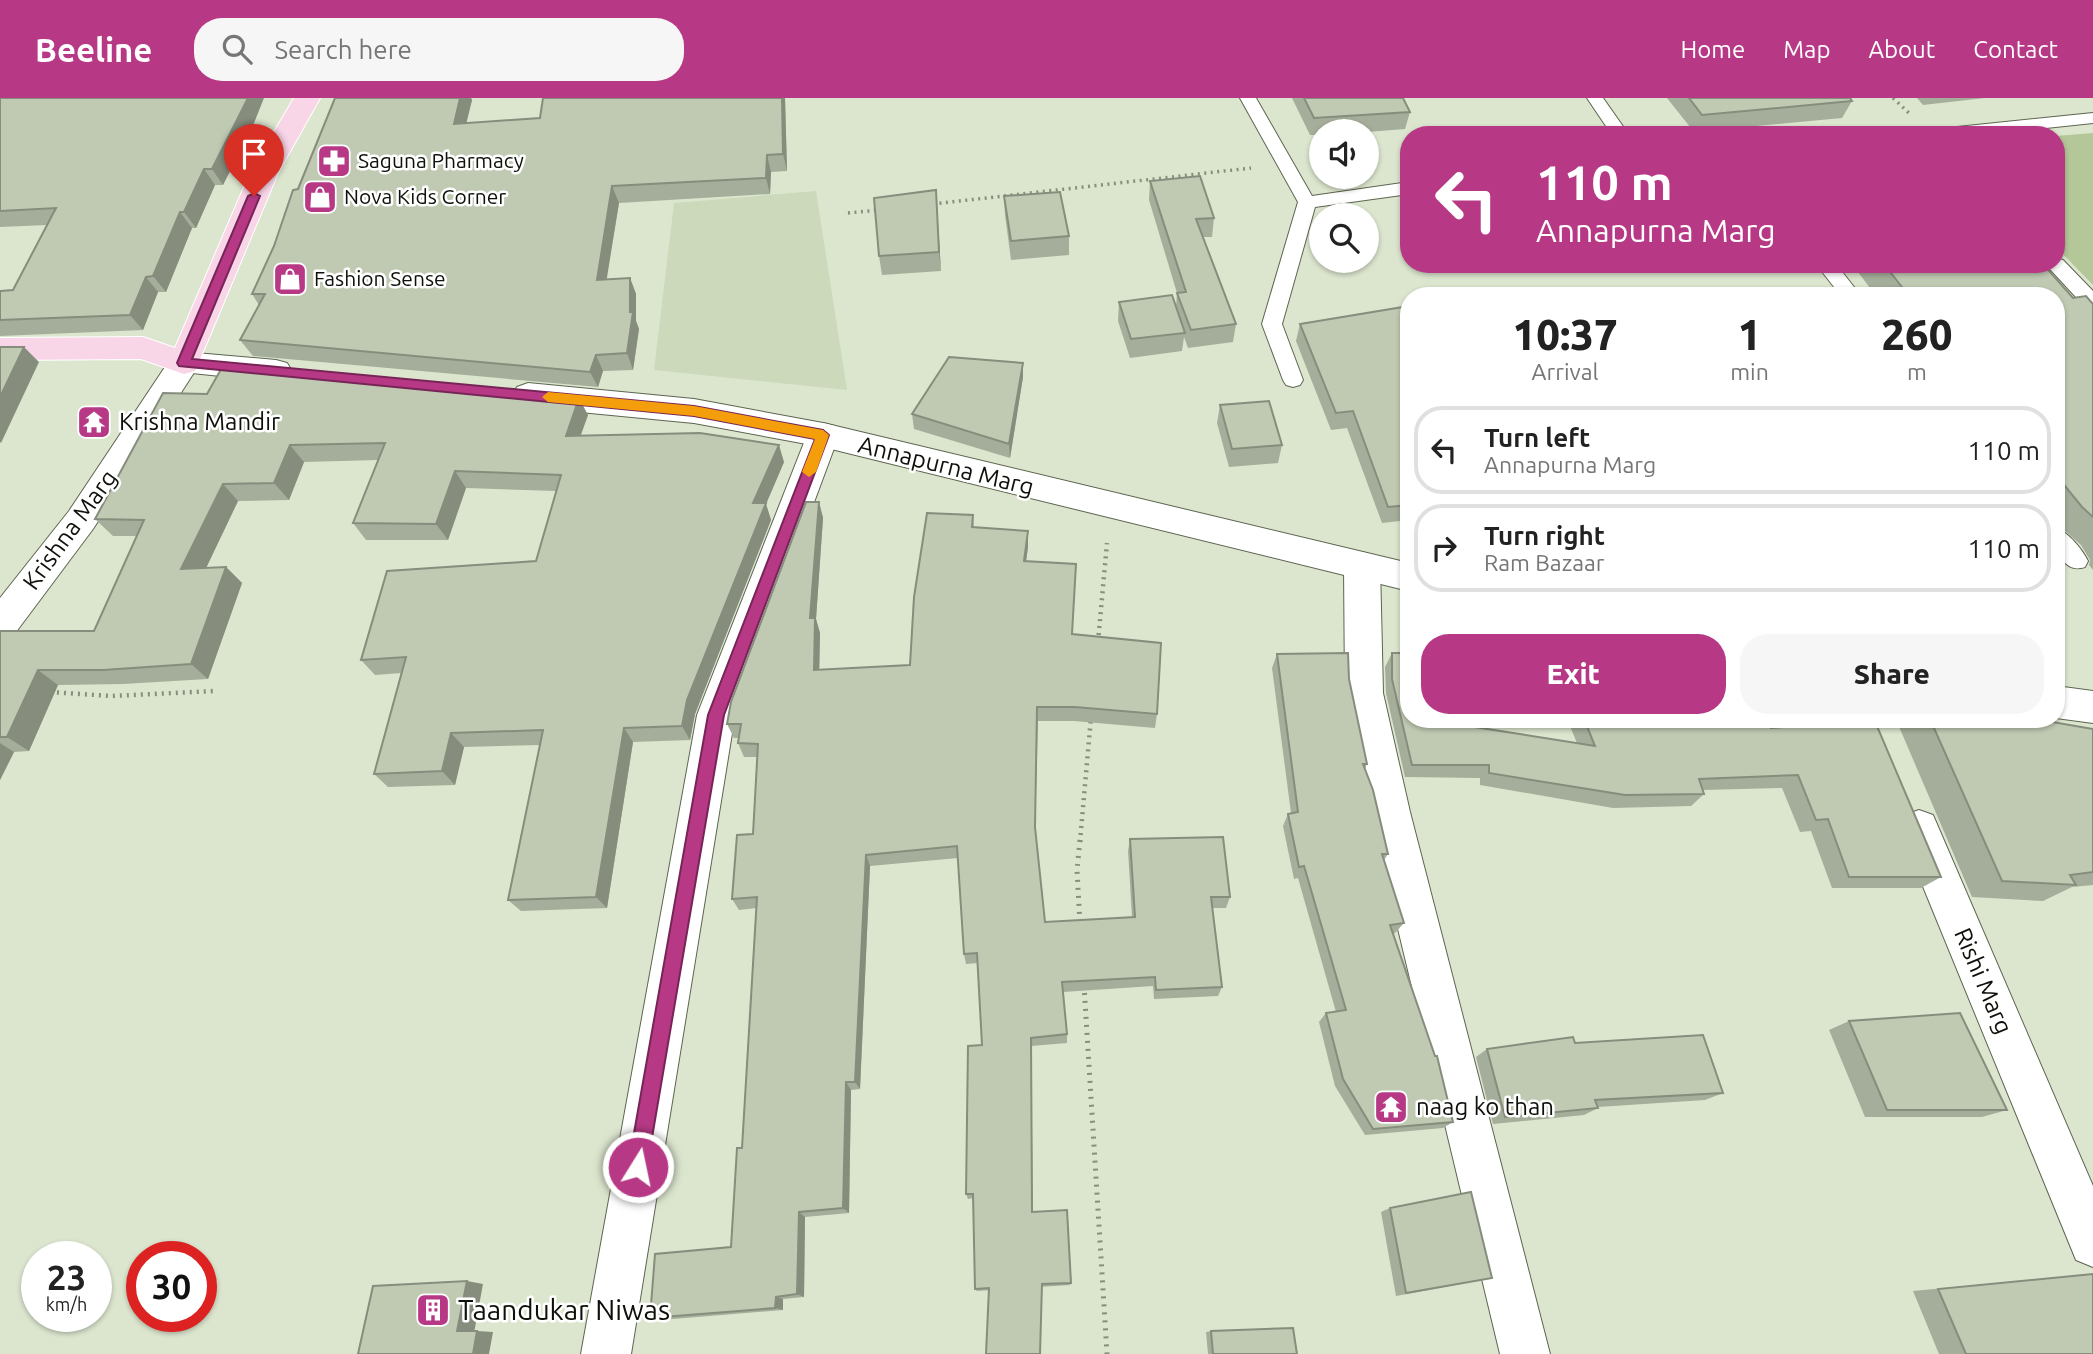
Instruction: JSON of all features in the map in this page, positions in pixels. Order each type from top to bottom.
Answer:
[{"type":"main road","points":[[0,349],[143,348],[184,363],[264,173],[307,98]]},
{"type":"street","points":[[184,363],[308,374]]},
{"type":"street","name":"Krishna Marg","points":[[0,625],[81,520],[184,363]]},
{"type":"street","name":"Annapurna Marg","points":[[501,393],[694,411],[823,435],[1111,507],[1400,575]]},
{"type":"street","points":[[606,1354],[716,715],[823,435]]},
{"type":"street","points":[[1362,566],[1364,693],[1390,812],[1525,1354]]},
{"type":"street","points":[[2065,703],[2093,707]]},
{"type":"street","name":"Rishi Marg","points":[[1906,796],[2093,1243]]},
{"type":"lane","points":[[1248,98],[1283,164],[1307,201],[1272,324],[1293,380]]},
{"type":"lane","points":[[1595,98],[1615,126]]},
{"type":"lane","points":[[2013,126],[2093,118]]},
{"type":"lane","points":[[1307,201],[1400,189]]},
{"type":"lane","points":[[1833,273],[1844,287]]},
{"type":"lane","points":[[2065,273],[2093,303]]},
{"type":"lane","points":[[2065,547],[2077,561]]},
{"type":"path","points":[[924,205],[1283,164]]},
{"type":"path","points":[[848,213],[886,209]]},
{"type":"path","points":[[1097,655],[1111,507]]},
{"type":"path","points":[[42,692],[111,696],[215,691]]},
{"type":"path","points":[[1080,925],[1077,870],[1092,708]]},
{"type":"path","points":[[1084,980],[1107,1354]]},
{"type":"shaded area","points":[[2093,133],[2093,285],[2065,256],[2065,135]]},
{"type":"shaded area","points":[[816,191],[847,390],[654,370],[674,203]]},
{"type":"building","points":[[0,98],[248,98],[212,169],[204,169],[184,212],[180,212],[153,276],[146,277],[130,315],[0,320],[0,291],[13,290],[56,208],[0,211]]},
{"type":"building","points":[[335,98],[460,98],[454,124],[540,118],[543,98],[782,98],[783,154],[767,155],[766,178],[612,186],[597,280],[630,278],[630,312],[633,312],[627,353],[596,355],[590,372],[240,340],[265,294],[252,294],[274,246],[293,190],[298,189]]},
{"type":"building","points":[[1304,98],[1403,98],[1410,112],[1314,118]]},
{"type":"building","points":[[1689,98],[1850,98],[1852,101],[1702,115]]},
{"type":"building","points":[[1200,176],[1214,218],[1196,219],[1236,324],[1191,330],[1177,293],[1186,292],[1150,181]]},
{"type":"building","points":[[936,190],[939,252],[879,256],[874,198]]},
{"type":"building","points":[[1060,192],[1069,236],[1011,241],[1004,196]]},
{"type":"building","points":[[1891,273],[2051,273],[2063,287],[1902,287]]},
{"type":"building","points":[[2065,289],[2073,298],[2086,296],[2093,304],[2093,517],[2065,486]]},
{"type":"building","points":[[1172,295],[1185,333],[1131,339],[1119,302]]},
{"type":"building","points":[[1400,307],[1400,506],[1388,507],[1353,411],[1336,413],[1300,324]]},
{"type":"building","points":[[0,347],[24,347],[0,397]]},
{"type":"building","points":[[949,357],[1023,363],[1009,444],[912,414]]},
{"type":"building","points":[[224,364],[579,398],[566,436],[700,433],[779,445],[753,503],[766,503],[687,700],[682,726],[624,728],[596,897],[508,900],[543,730],[451,733],[442,771],[374,774],[406,657],[361,660],[387,571],[536,561],[561,475],[455,471],[436,524],[353,523],[385,443],[290,445],[274,483],[223,484],[181,569],[226,567],[191,664],[103,670],[38,670],[7,737],[0,737],[0,631],[94,631],[144,520],[95,519],[163,393],[207,394]]},
{"type":"building","points":[[1269,401],[1282,445],[1232,449],[1220,405]]},
{"type":"building","points":[[806,502],[819,502],[810,618],[815,618],[814,670],[910,665],[914,597],[927,513],[973,515],[972,527],[1028,531],[1024,561],[1076,564],[1072,634],[1161,643],[1157,714],[1075,707],[1037,707],[1035,827],[1045,922],[1135,917],[1130,839],[1223,837],[1230,897],[1211,897],[1222,987],[1156,990],[1155,977],[1062,982],[1067,1034],[1031,1038],[1032,1212],[1067,1210],[1071,1283],[1042,1284],[1040,1354],[986,1354],[989,1288],[975,1289],[973,1194],[966,1194],[968,1046],[982,1045],[977,953],[964,954],[957,846],[866,855],[855,1082],[846,1082],[843,1208],[799,1212],[797,1294],[776,1297],[775,1308],[650,1318],[655,1254],[731,1247],[737,1148],[742,1148],[757,897],[732,899],[737,835],[753,834],[758,744],[738,743],[741,724],[727,724],[731,702]]},
{"type":"building","points":[[1348,653],[1349,679],[1367,764],[1363,764],[1373,790],[1388,854],[1382,854],[1404,923],[1390,925],[1437,1056],[1453,1122],[1373,1129],[1343,1079],[1326,1013],[1346,1010],[1304,866],[1299,867],[1288,814],[1298,812],[1277,654]]},
{"type":"building","points":[[1392,653],[1400,653],[1400,713],[1392,679]]},
{"type":"building","points":[[2065,724],[2093,729],[2093,872],[2070,875],[2076,885],[2002,881],[1934,728],[2065,728]]},
{"type":"building","points":[[1403,728],[1481,728],[1595,746],[1588,728],[1878,728],[1941,877],[1849,877],[1828,819],[1816,820],[1798,775],[1699,779],[1704,794],[1625,795],[1489,773],[1489,765],[1412,765]]},
{"type":"building","points":[[1960,1013],[2007,1110],[1887,1110],[1849,1021]]},
{"type":"building","points":[[1703,1035],[1723,1093],[1595,1100],[1598,1108],[1505,1117],[1487,1049],[1573,1037],[1575,1043]]},
{"type":"building","points":[[1471,1192],[1492,1278],[1406,1293],[1390,1208]]},
{"type":"building","points":[[2093,1274],[2093,1354],[1966,1354],[1938,1289]]},
{"type":"building","name":"Taandukar Niwas","points":[[467,1281],[457,1331],[477,1331],[473,1354],[358,1354],[373,1286]]},
{"type":"building","points":[[1293,1328],[1297,1354],[1213,1354],[1211,1331]]},
{"type":"slow traffic","points":[[548,397],[694,411],[823,435],[809,472]]},
{"type":"place","name":"Saguna Pharmacy","points":[[334,161]]},
{"type":"place","name":"Nova Kids Corner","points":[[320,197]]},
{"type":"place","name":"Fashion Sense","points":[[290,279]]},
{"type":"place","name":"Krishna Mandir","points":[[94,422]]},
{"type":"place","name":"naag ko than","points":[[1391,1107]]},
{"type":"place","name":"Taandukar Niwas","points":[[433,1310]]},
{"type":"route","points":[[254,196],[184,363],[694,411],[823,435],[716,715],[638,1167]]}]
